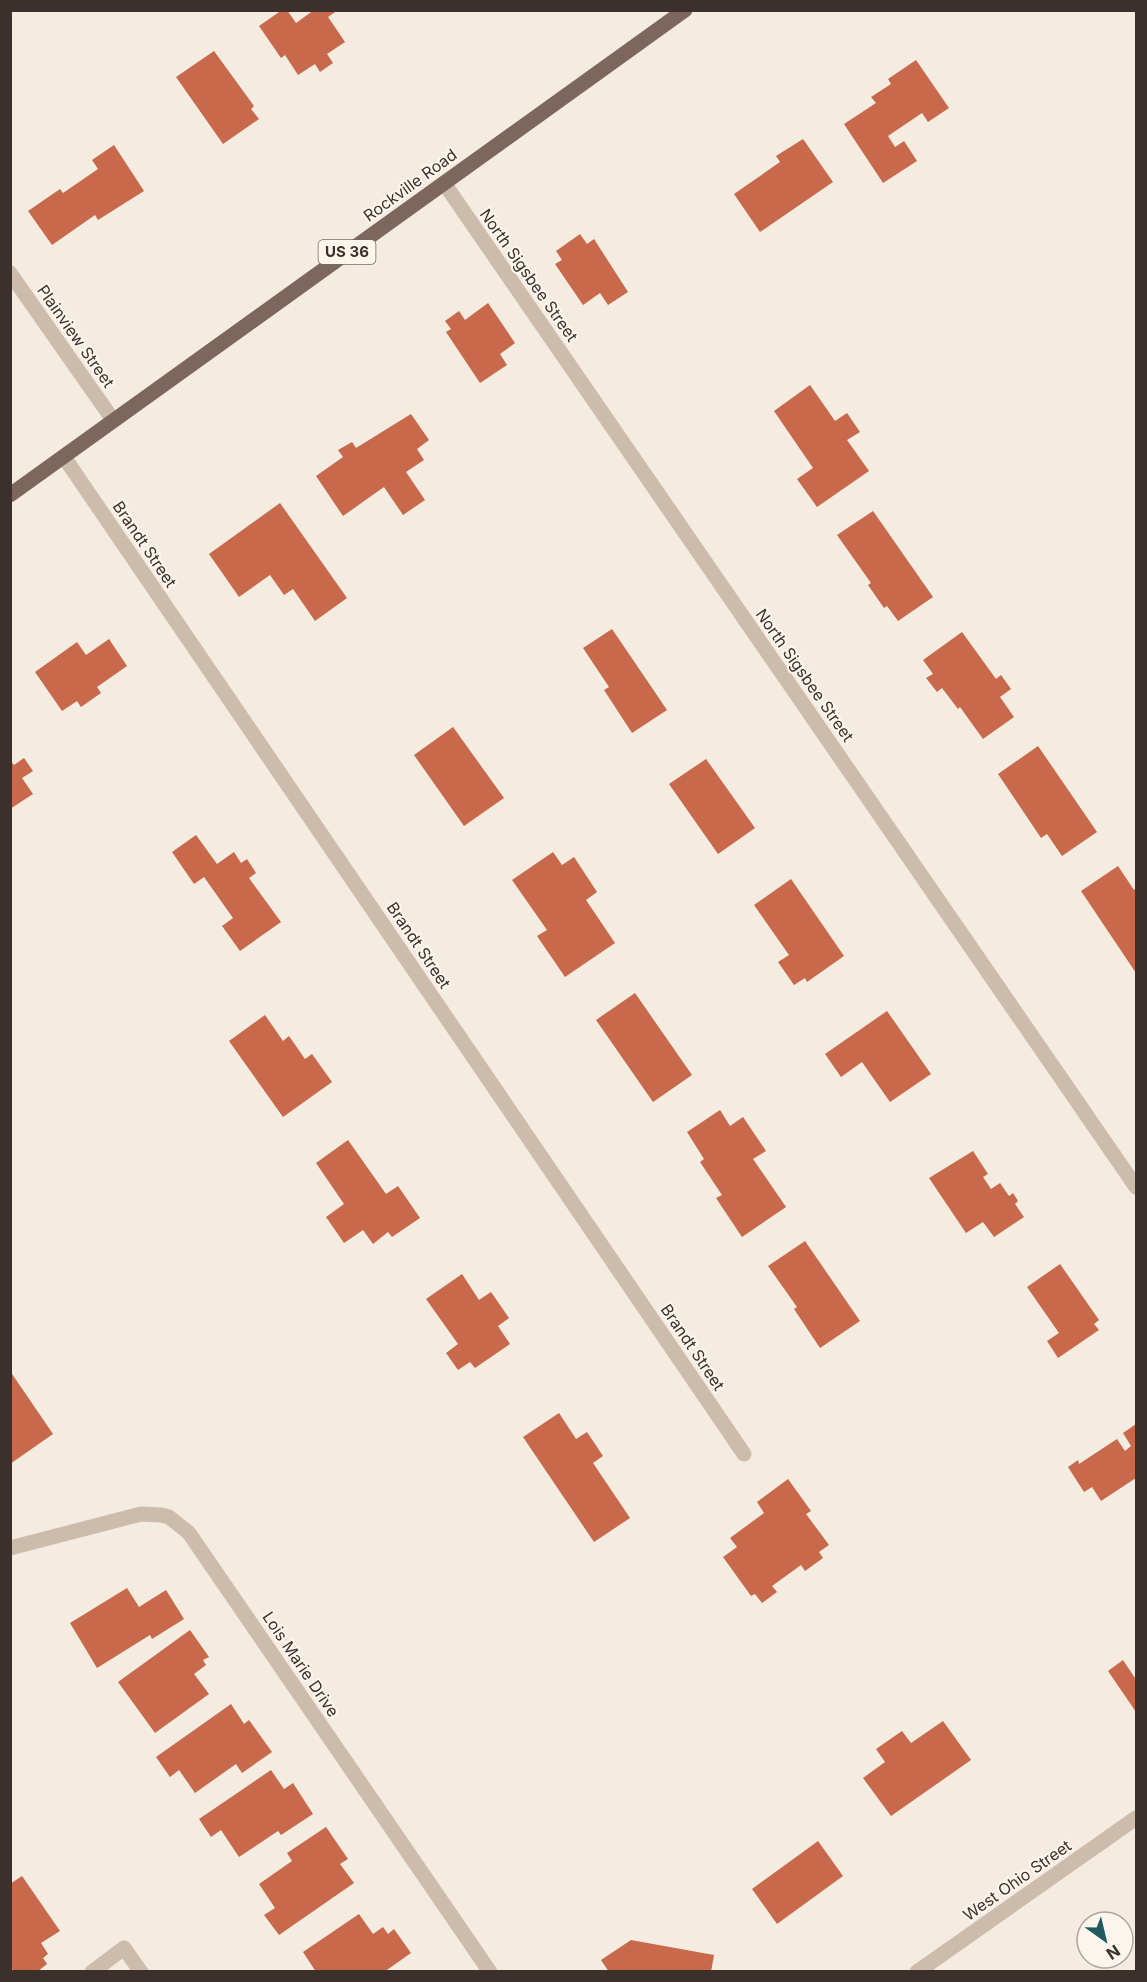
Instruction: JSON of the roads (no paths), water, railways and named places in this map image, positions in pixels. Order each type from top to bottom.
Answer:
[{"type":"main road","name":"Rockville Road","points":[[10,495],[685,10]]},
{"type":"street","name":"North Sigsbee Street","points":[[444,183],[1137,1187]]},
{"type":"street","name":"Plainview Street","points":[[10,273],[113,420]]},
{"type":"street","name":"Brandt Street","points":[[64,457],[744,1454]]},
{"type":"street","name":"Lois Marie Drive","points":[[10,1548],[136,1514],[161,1515],[177,1521],[189,1533],[490,1971]]},
{"type":"street","name":"West Ohio Street","points":[[917,1971],[1137,1818]]},
{"type":"street","points":[[92,1971],[124,1948],[141,1971]]}]
